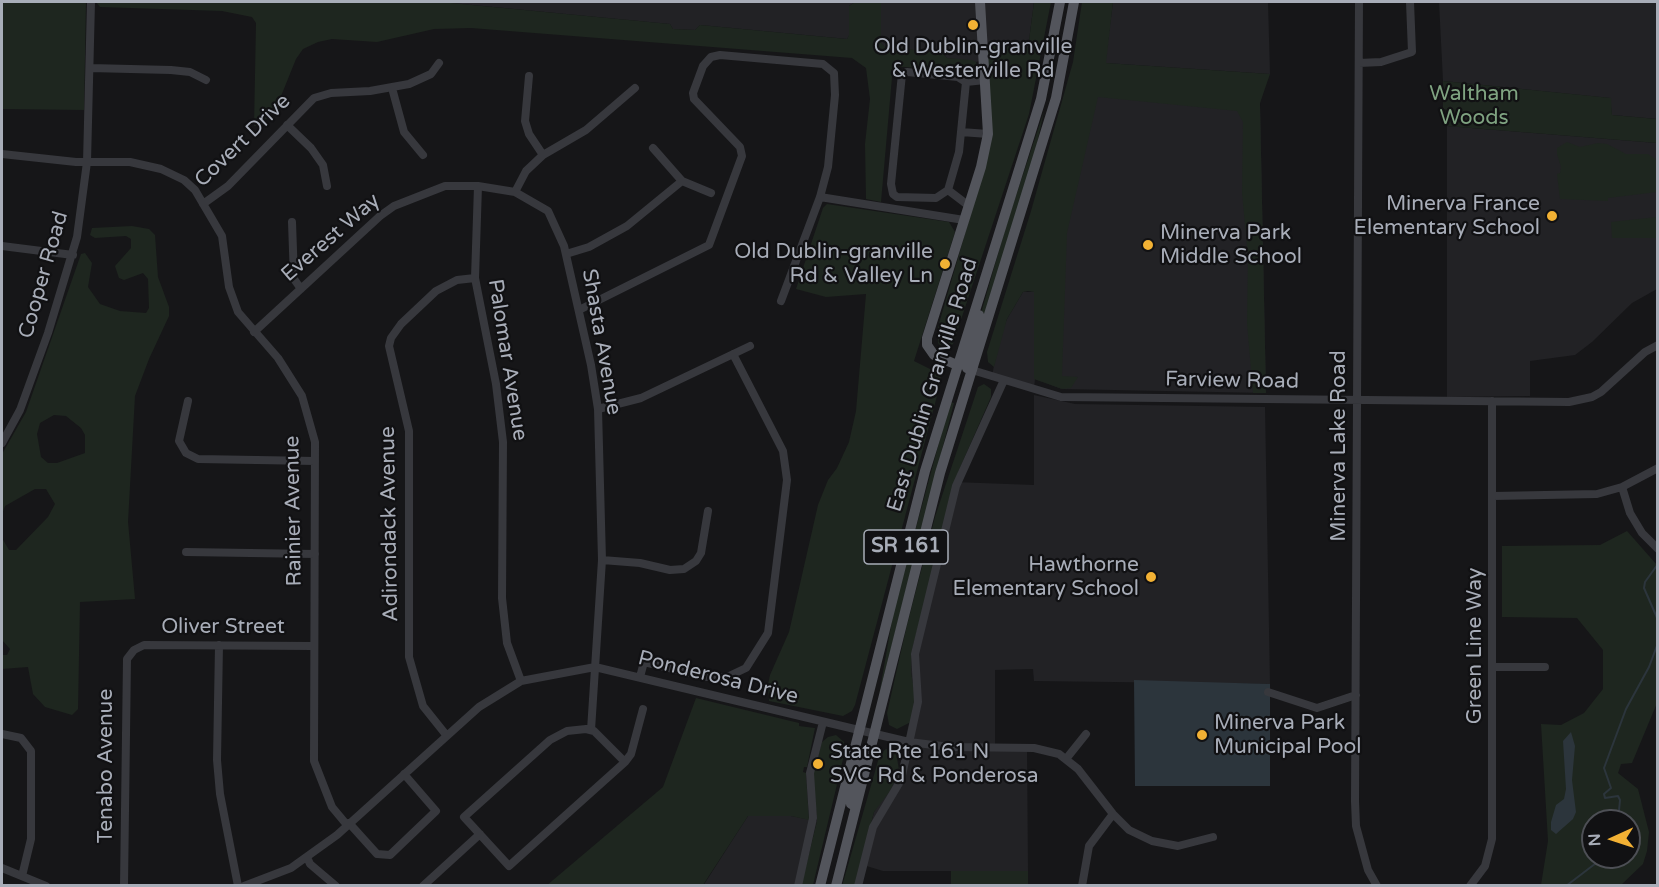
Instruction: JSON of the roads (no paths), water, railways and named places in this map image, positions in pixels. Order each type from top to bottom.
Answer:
[{"type":"main road","points":[[943,462],[942,445],[962,377],[957,364],[934,356],[927,345],[927,338],[981,167],[988,134],[980,2]]},
{"type":"main road","name":"East Dublin Granville Road","points":[[820,885],[898,580],[957,364],[1041,99],[1060,2]]},
{"type":"main road","name":"East Dublin Granville Road","points":[[836,885],[943,462],[1056,98],[1070,36],[1074,2]]},
{"type":"main road","points":[[972,370],[968,368],[966,359],[1005,236],[1002,225]]},
{"type":"main road","points":[[875,735],[870,714],[898,580]]},
{"type":"main road","points":[[841,866],[860,751],[859,731]]},
{"type":"street","name":"Cooper Road","points":[[2,443],[20,410],[73,255],[87,162],[91,2]]},
{"type":"street","name":"Minerva Lake Road","points":[[1359,2],[1356,826],[1374,884]]},
{"type":"street","points":[[1359,63],[1381,62],[1412,52],[1410,2]]},
{"type":"street","points":[[579,310],[709,245],[742,151],[694,99],[694,87],[703,66],[711,57],[720,54],[823,64],[831,69],[835,78],[828,167],[820,197],[781,301]]},
{"type":"street","name":"Covert Drive","points":[[203,204],[228,186],[314,98],[331,93],[392,88],[409,84],[431,74],[439,63]]},
{"type":"street","points":[[90,68],[190,72],[206,80]]},
{"type":"street","points":[[966,82],[959,152],[948,190],[936,198],[897,197],[893,194],[891,184],[902,74],[908,72],[958,77],[966,82],[985,80]]},
{"type":"street","points":[[529,76],[525,121],[529,134],[543,155]]},
{"type":"street","points":[[392,88],[404,132],[423,155]]},
{"type":"street","points":[[515,192],[526,171],[543,155],[586,130],[635,88]]},
{"type":"street","points":[[287,125],[312,148],[323,165],[327,186]]},
{"type":"street","points":[[961,132],[988,134]]},
{"type":"street","points":[[653,148],[682,181],[711,193]]},
{"type":"street","name":"Rainier Avenue","points":[[2,154],[87,162],[130,162],[161,169],[184,180],[195,190],[222,236],[229,287],[238,312],[278,358],[302,396],[315,442],[314,760],[332,807],[377,854],[390,855],[436,811],[404,774]]},
{"type":"street","points":[[566,254],[590,247],[627,226],[682,181]]},
{"type":"street","name":"Everest Way","points":[[254,332],[394,206],[445,186],[478,186]]},
{"type":"street","name":"Shasta Avenue","points":[[478,186],[515,192],[548,211],[566,254],[579,310],[598,409],[602,560],[591,730]]},
{"type":"street","name":"Palomar Avenue","points":[[478,186],[475,278],[496,384],[503,442],[502,598],[507,643],[521,681]]},
{"type":"street","points":[[948,190],[969,206]]},
{"type":"street","points":[[820,197],[964,220]]},
{"type":"street","points":[[292,222],[294,279],[301,289]]},
{"type":"street","points":[[2,246],[73,255]]},
{"type":"street","name":"Adirondack Avenue","points":[[447,736],[423,706],[409,657],[410,442],[406,412],[389,346],[391,338],[401,324],[436,291],[457,280],[475,278]]},
{"type":"street","name":"Farview Road","points":[[972,370],[1061,397],[1569,402],[1592,397],[1610,385],[1645,352],[1658,345]]},
{"type":"street","points":[[598,409],[641,398],[750,346]]},
{"type":"street","points":[[640,677],[644,662],[707,677],[727,677],[746,668],[768,633],[787,480],[783,451],[733,354]]},
{"type":"street","points":[[858,885],[873,827],[901,780],[918,702],[915,654],[956,486],[1004,380]]},
{"type":"street","points":[[188,401],[179,441],[186,453],[198,459],[315,460]]},
{"type":"street","name":"Green Line Way","points":[[1470,885],[1485,866],[1492,839],[1492,401]]},
{"type":"street","points":[[1493,496],[1584,496],[1622,487],[1658,468]]},
{"type":"street","points":[[1622,487],[1630,513],[1642,533],[1658,549]]},
{"type":"street","points":[[602,560],[640,563],[670,570],[684,569],[696,561],[701,553],[708,511]]},
{"type":"street","points":[[186,552],[315,554]]},
{"type":"street","name":"Oliver Street","points":[[134,650],[144,645],[313,646]]},
{"type":"street","points":[[219,645],[219,783],[238,885]]},
{"type":"street","name":"Tenabo Avenue","points":[[124,885],[125,671],[127,659],[134,650]]},
{"type":"street","name":"Ponderosa Drive","points":[[244,885],[272,881],[307,857],[348,824],[479,706],[521,681],[595,667],[909,742],[950,747],[1034,748],[1059,754],[1078,769],[1113,814],[1129,830],[1152,841],[1179,846],[1213,837]]},
{"type":"street","points":[[1493,667],[1545,667]]},
{"type":"street","points":[[1268,692],[1317,708],[1356,695]]},
{"type":"street","points":[[625,762],[591,730],[567,731],[550,740],[464,817],[509,866],[625,762],[631,754],[643,709]]},
{"type":"street","points":[[798,885],[813,818],[810,773],[823,722]]},
{"type":"street","points":[[2,734],[21,738],[31,751],[31,839],[22,876]]},
{"type":"street","points":[[1066,759],[1086,734]]},
{"type":"street","points":[[1082,885],[1089,846],[1113,814]]},
{"type":"street","points":[[423,885],[480,834]]},
{"type":"street","points":[[307,857],[310,864],[336,885]]},
{"type":"street","points":[[2,868],[46,885]]},
{"type":"waterway","points":[[1658,564],[1645,582],[1644,588],[1658,620]]},
{"type":"waterway","points":[[1619,809],[1618,796],[1605,798],[1604,794],[1611,788],[1604,768],[1626,709],[1649,667],[1658,643]]},
{"type":"waterway","points":[[1566,886],[1588,869]]},
{"type":"place","name":"Old Dublin-granville & Westerville Rd","points":[[973,25]]},
{"type":"place","name":"Minerva France Elementary School","points":[[1552,216]]},
{"type":"place","name":"Minerva Park Middle School","points":[[1148,245]]},
{"type":"place","name":"Old Dublin-granville Rd & Valley Ln","points":[[945,264]]},
{"type":"place","name":"Hawthorne Elementary School","points":[[1151,577]]},
{"type":"place","name":"Minerva Park Municipal Pool","points":[[1202,735]]},
{"type":"place","name":"State Rte 161 N SVC Rd & Ponderosa","points":[[818,764]]},
{"type":"park label","name":"Waltham Woods","points":[[1474,106]]}]
